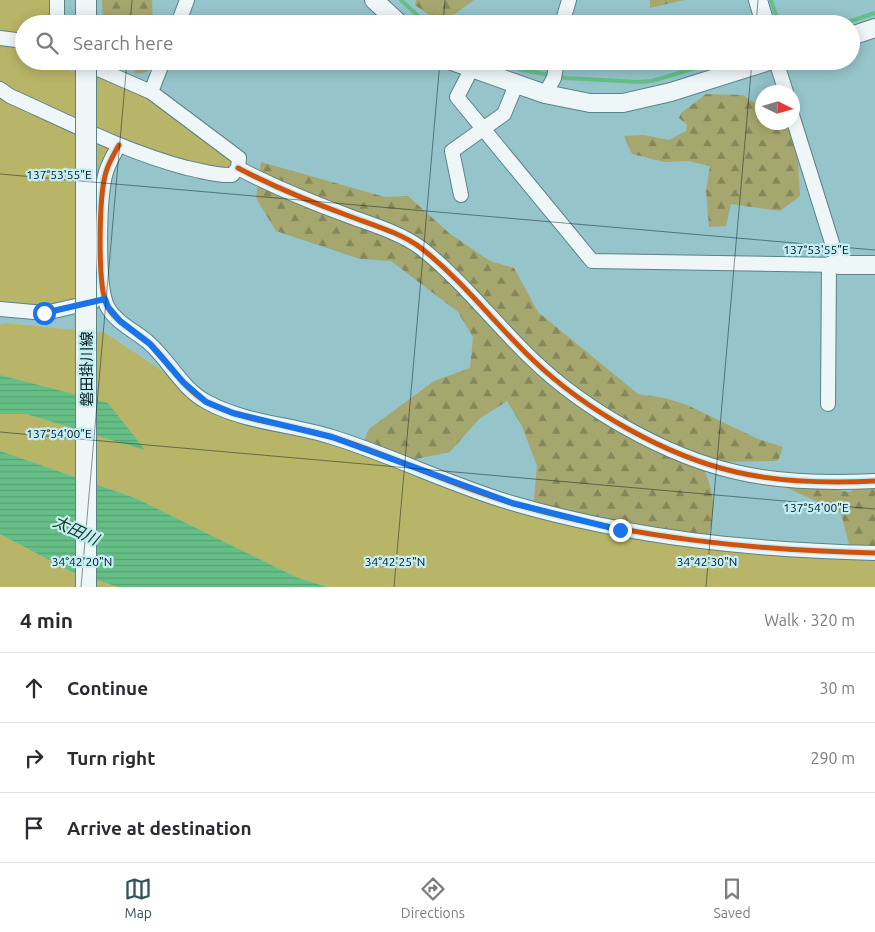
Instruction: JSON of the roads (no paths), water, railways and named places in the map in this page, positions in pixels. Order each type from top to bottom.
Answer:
[{"type":"main road","points":[[86,0],[86,15]]},
{"type":"main road","name":"磐田掛川線","points":[[86,70],[86,587]]},
{"type":"street","points":[[57,0],[57,15]]},
{"type":"street","points":[[182,15],[188,0]]},
{"type":"street","points":[[374,0],[394,13]]},
{"type":"street","points":[[565,15],[569,0]]},
{"type":"street","points":[[758,0],[762,15]]},
{"type":"street","points":[[860,33],[875,28]]},
{"type":"street","points":[[0,38],[15,40]]},
{"type":"street","points":[[0,89],[10,96],[119,145],[166,162],[220,176],[232,175],[238,168],[239,158],[150,92],[100,70]]},
{"type":"street","points":[[150,92],[159,70]]},
{"type":"street","points":[[741,70],[671,92],[623,103],[590,102],[545,94],[471,70],[457,97],[592,261],[875,265]]},
{"type":"street","points":[[545,94],[554,78],[555,70]]},
{"type":"street","points":[[779,70],[784,85]]},
{"type":"street","points":[[461,195],[452,151],[504,114],[516,84]]},
{"type":"street","points":[[796,130],[834,264],[828,404]]},
{"type":"street","points":[[119,145],[105,174],[102,213],[102,288],[105,299],[108,307],[120,321],[150,344],[183,382],[206,402],[233,413],[332,437],[512,503],[594,525],[671,539],[875,553]]},
{"type":"street","points":[[238,168],[311,202],[394,233],[420,247],[479,301],[540,365],[584,402],[649,440],[701,462],[736,473],[773,478],[875,481]]},
{"type":"street","points":[[0,309],[44,313],[105,299]]},
{"type":"water","points":[[0,375],[108,403],[145,450],[26,414],[0,414]]},
{"type":"water","name":"太田川","points":[[0,451],[135,498],[298,578],[327,587],[118,587],[68,570],[0,534]]},
{"type":"waterway","points":[[401,0],[417,15]]},
{"type":"waterway","points":[[771,0],[776,15]]},
{"type":"waterway","points":[[860,18],[875,13]]},
{"type":"waterway","points":[[523,70],[566,78],[638,82],[652,81],[689,70]]}]
